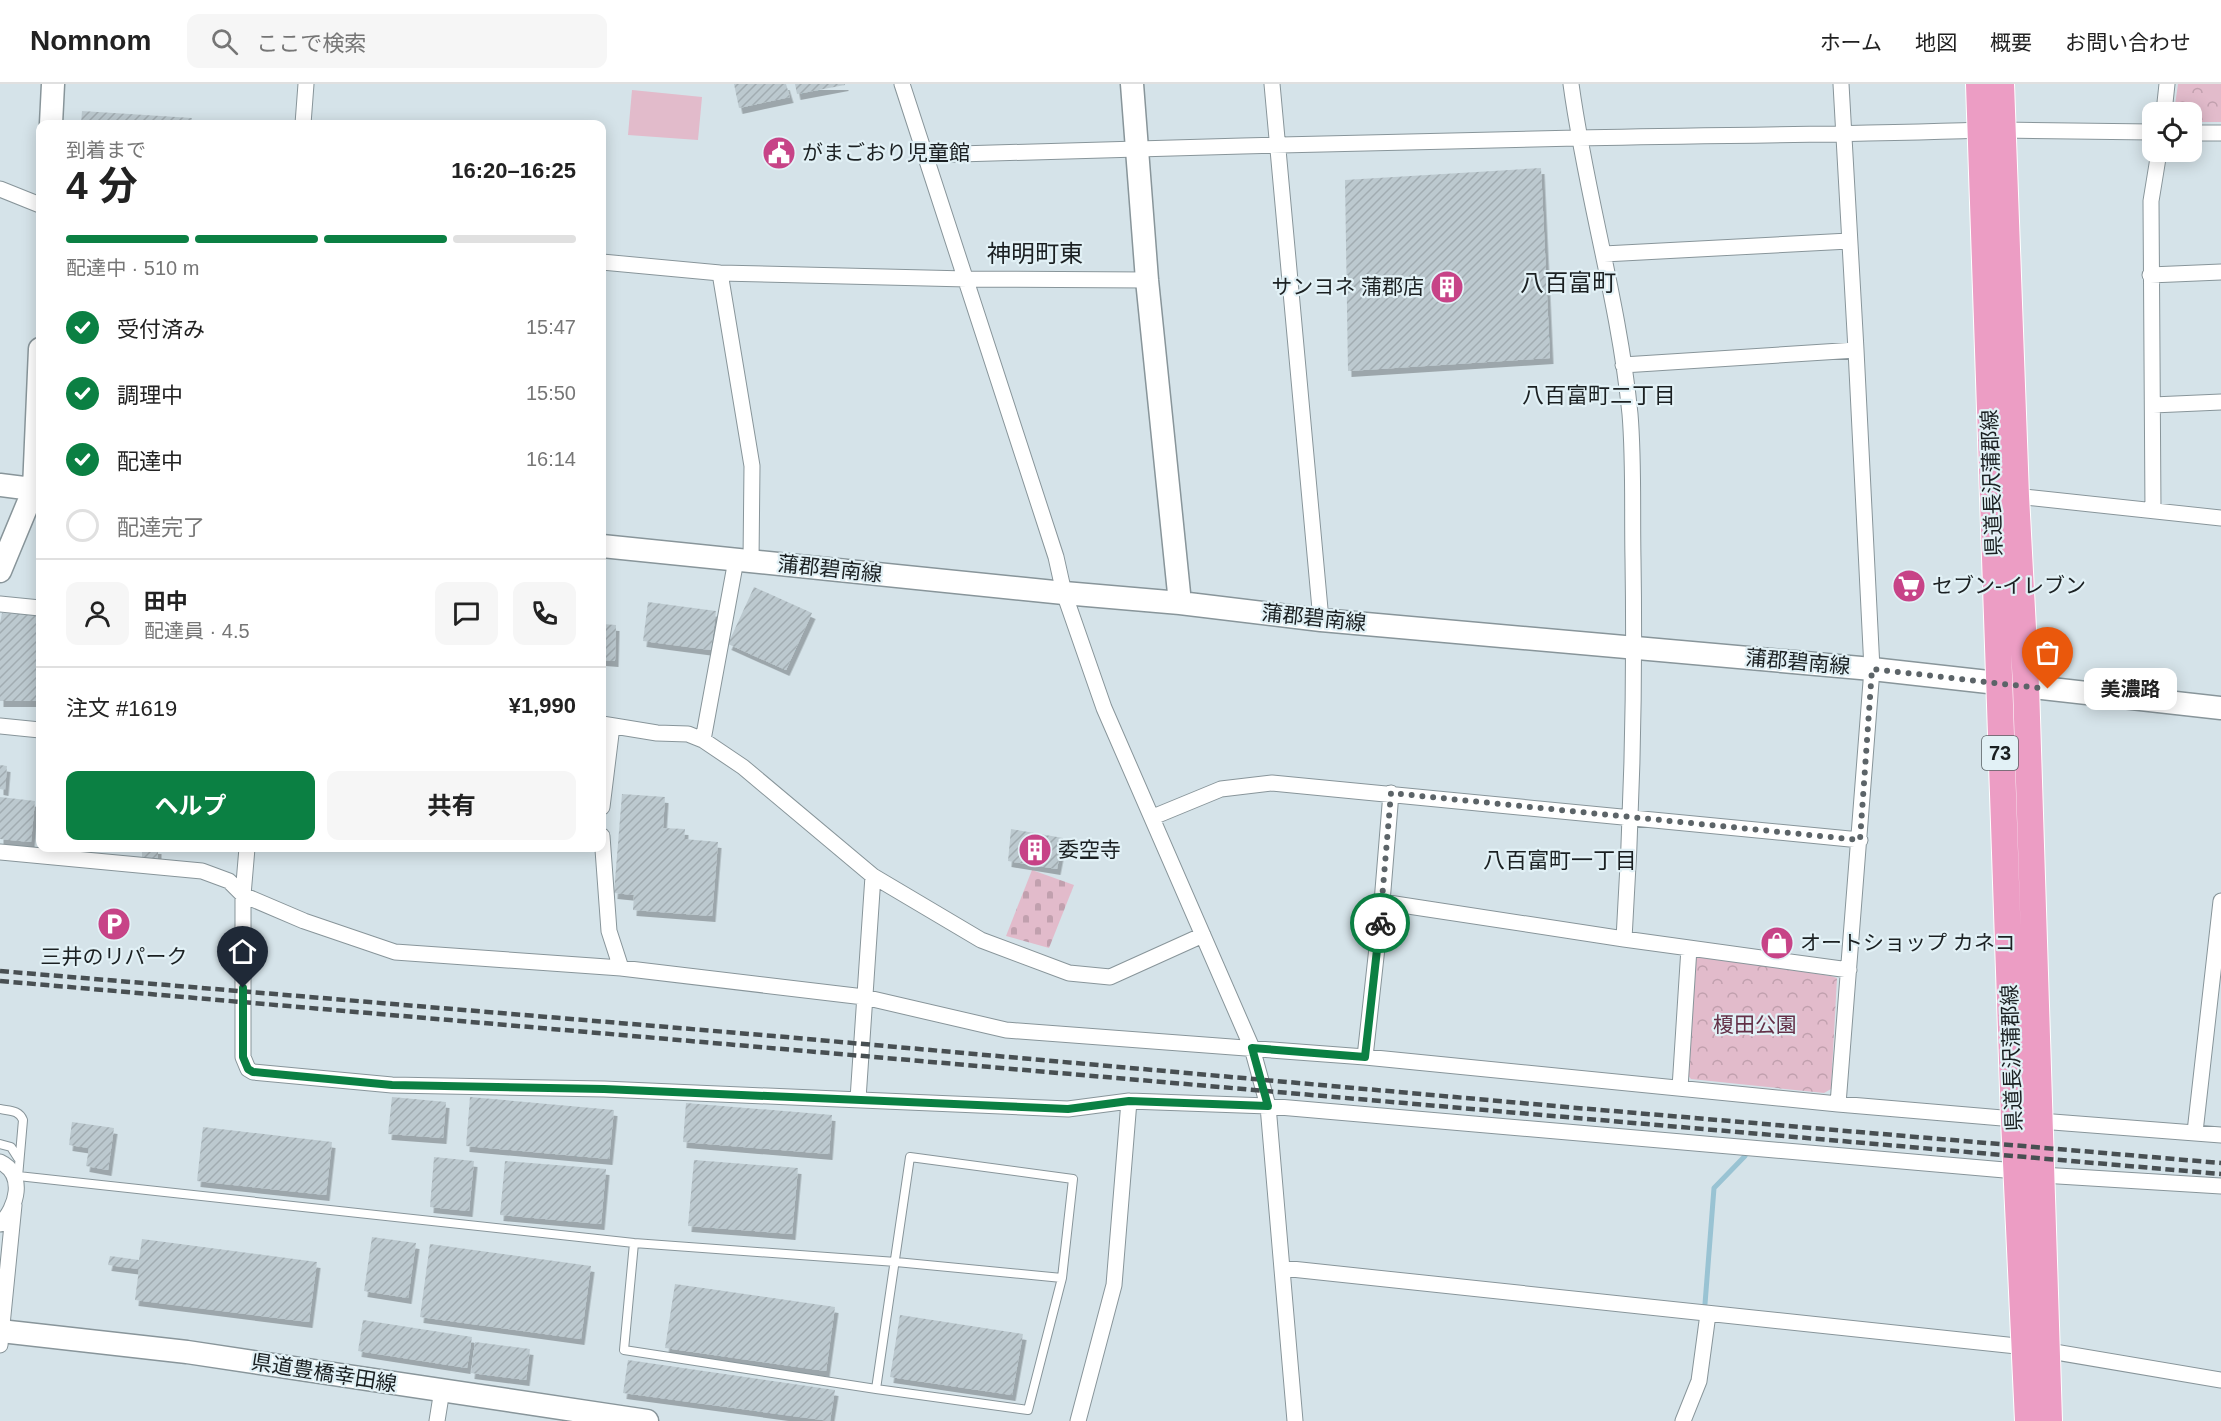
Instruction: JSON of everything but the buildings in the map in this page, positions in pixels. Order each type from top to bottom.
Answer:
[{"type":"main road","points":[[51,120],[53,84]]},
{"type":"main road","points":[[1132,84],[1147,280],[1180,603]]},
{"type":"main road","name":"県道長沢蒲郡線","points":[[1979,84],[1991,130],[2016,496],[2026,686],[2042,1175],[2036,1349],[2028,1421]]},
{"type":"main road","name":"県道長沢蒲郡線","points":[[2001,84],[1991,130],[1998,684],[2016,1171],[2036,1349],[2049,1421]]},
{"type":"main road","points":[[0,485],[36,489]]},
{"type":"main road","points":[[0,571],[36,491]]},
{"type":"main road","name":"蒲郡碧南線","points":[[606,546],[1180,603],[1322,620],[1872,669],[2221,708]]},
{"type":"main road","name":"県道豊橋幸田線","points":[[1,1335],[187,1352],[647,1421]]},
{"type":"street","points":[[303,120],[306,84]]},
{"type":"street","points":[[902,84],[968,279],[1056,557],[1064,593],[1104,708],[1252,1048],[1268,1106],[1295,1421]]},
{"type":"street","points":[[1272,84],[1276,147],[1322,620]]},
{"type":"street","points":[[1571,84],[1578,138],[1604,254],[1630,416],[1634,648],[1631,818],[1624,939]]},
{"type":"street","points":[[1838,1104],[1872,669],[1841,84]]},
{"type":"street","points":[[2165,102],[2167,84]]},
{"type":"street","points":[[925,155],[1138,148],[1276,147],[1578,138],[1842,135],[1991,130],[2142,132]]},
{"type":"street","points":[[2202,132],[2221,133]]},
{"type":"street","points":[[2153,511],[2150,274],[2151,201],[2157,162]]},
{"type":"street","points":[[0,189],[36,203]]},
{"type":"street","points":[[1604,254],[1849,241]]},
{"type":"street","points":[[606,262],[720,273],[968,279],[1147,280]]},
{"type":"street","points":[[2150,274],[2221,272]]},
{"type":"street","points":[[703,740],[743,560],[752,466],[720,273]]},
{"type":"street","points":[[1623,365],[1856,351]]},
{"type":"street","points":[[2153,405],[2221,402]]},
{"type":"street","points":[[2016,496],[2221,518]]},
{"type":"street","points":[[0,604],[36,608]]},
{"type":"street","points":[[606,741],[607,725],[688,734],[703,740],[743,767],[873,876],[981,940],[1069,973],[1110,977],[1203,935]]},
{"type":"street","points":[[0,726],[36,730]]},
{"type":"street","points":[[1153,817],[1221,789],[1272,783],[1860,840]]},
{"type":"street","points":[[1365,1057],[1391,793]]},
{"type":"street","points":[[0,852],[86,854],[202,871],[229,881],[243,896],[324,929],[395,952],[621,968],[864,997],[1006,1030],[1365,1057],[1838,1104],[2014,1119]]},
{"type":"street","points":[[247,852],[243,896],[243,1057],[248,1069],[253,1072],[392,1085],[604,1089],[1068,1109],[1129,1101],[1268,1106],[2016,1171]]},
{"type":"street","points":[[603,852],[609,931],[621,968]]},
{"type":"street","points":[[858,1099],[873,876]]},
{"type":"street","points":[[2195,1132],[2216,990],[2221,901]]},
{"type":"street","points":[[1382,902],[1849,970]]},
{"type":"street","points":[[1680,1088],[1689,948]]},
{"type":"street","points":[[1078,1421],[1114,1285],[1129,1101]]},
{"type":"street","points":[[2040,1121],[2221,1135]]},
{"type":"street","points":[[0,1162],[6,1165],[15,1176],[16,1191],[1,1335]]},
{"type":"street","points":[[2042,1175],[2221,1186]]},
{"type":"street","points":[[0,1224],[9,1215],[16,1191]]},
{"type":"street","points":[[1282,1268],[2036,1349],[2221,1380]]},
{"type":"street","points":[[1683,1421],[1699,1381],[1708,1314]]},
{"type":"street","points":[[437,1421],[442,1390]]},
{"type":"lane","points":[[0,1109],[16,1111],[21,1114],[23,1120],[16,1191],[634,1243],[896,1262],[1062,1278]]},
{"type":"lane","points":[[0,1144],[11,1147],[20,1162]]},
{"type":"lane","points":[[634,1243],[624,1350],[876,1389],[1028,1410],[1062,1278],[1073,1179],[910,1157],[876,1389]]},
{"type":"green space","points":[[2178,84],[2221,84],[2221,122],[2202,122],[2202,102],[2175,102]]},
{"type":"green space","points":[[632,90],[702,97],[698,140],[628,135]]},
{"type":"green space","points":[[1032,870],[1074,885],[1049,948],[1006,936]]},
{"type":"green space","name":"榎田公園","points":[[1698,956],[1837,978],[1831,1089],[1824,1093],[1691,1079],[1685,1072],[1692,960]]},
{"type":"waterway","points":[[1705,1304],[1714,1188],[1745,1156]]},
{"type":"railway","points":[[0,971],[774,1036],[2221,1163]]},
{"type":"railway","points":[[0,981],[2221,1174]]},
{"type":"way so far","points":[[1380,923],[1391,793],[1860,840],[1872,669],[2048,689]]},
{"type":"place","name":"がまごおり児童館","points":[[779,153]]},
{"type":"place","name":"サンヨネ 蒲郡店","points":[[1447,287]]},
{"type":"place","name":"セブン-イレブン","points":[[1909,586]]},
{"type":"place","name":"美濃路","points":[[2048,689]]},
{"type":"place","name":"委空寺","points":[[1035,850]]},
{"type":"place","name":"三井のリパーク","points":[[114,924]]},
{"type":"place","name":"オートショップ カネコ","points":[[1777,943]]},
{"type":"district","name":"神明町東","points":[[1035,254]]},
{"type":"district","name":"八百富町","points":[[1568,283]]},
{"type":"district","name":"八百富町二丁目","points":[[1599,395]]},
{"type":"district","name":"八百富町一丁目","points":[[1560,860]]},
{"type":"route","points":[[243,988],[243,1057],[244,1064],[253,1072],[392,1085],[604,1089],[1068,1109],[1129,1101],[1268,1106],[1252,1048],[1365,1057],[1380,923]]}]
